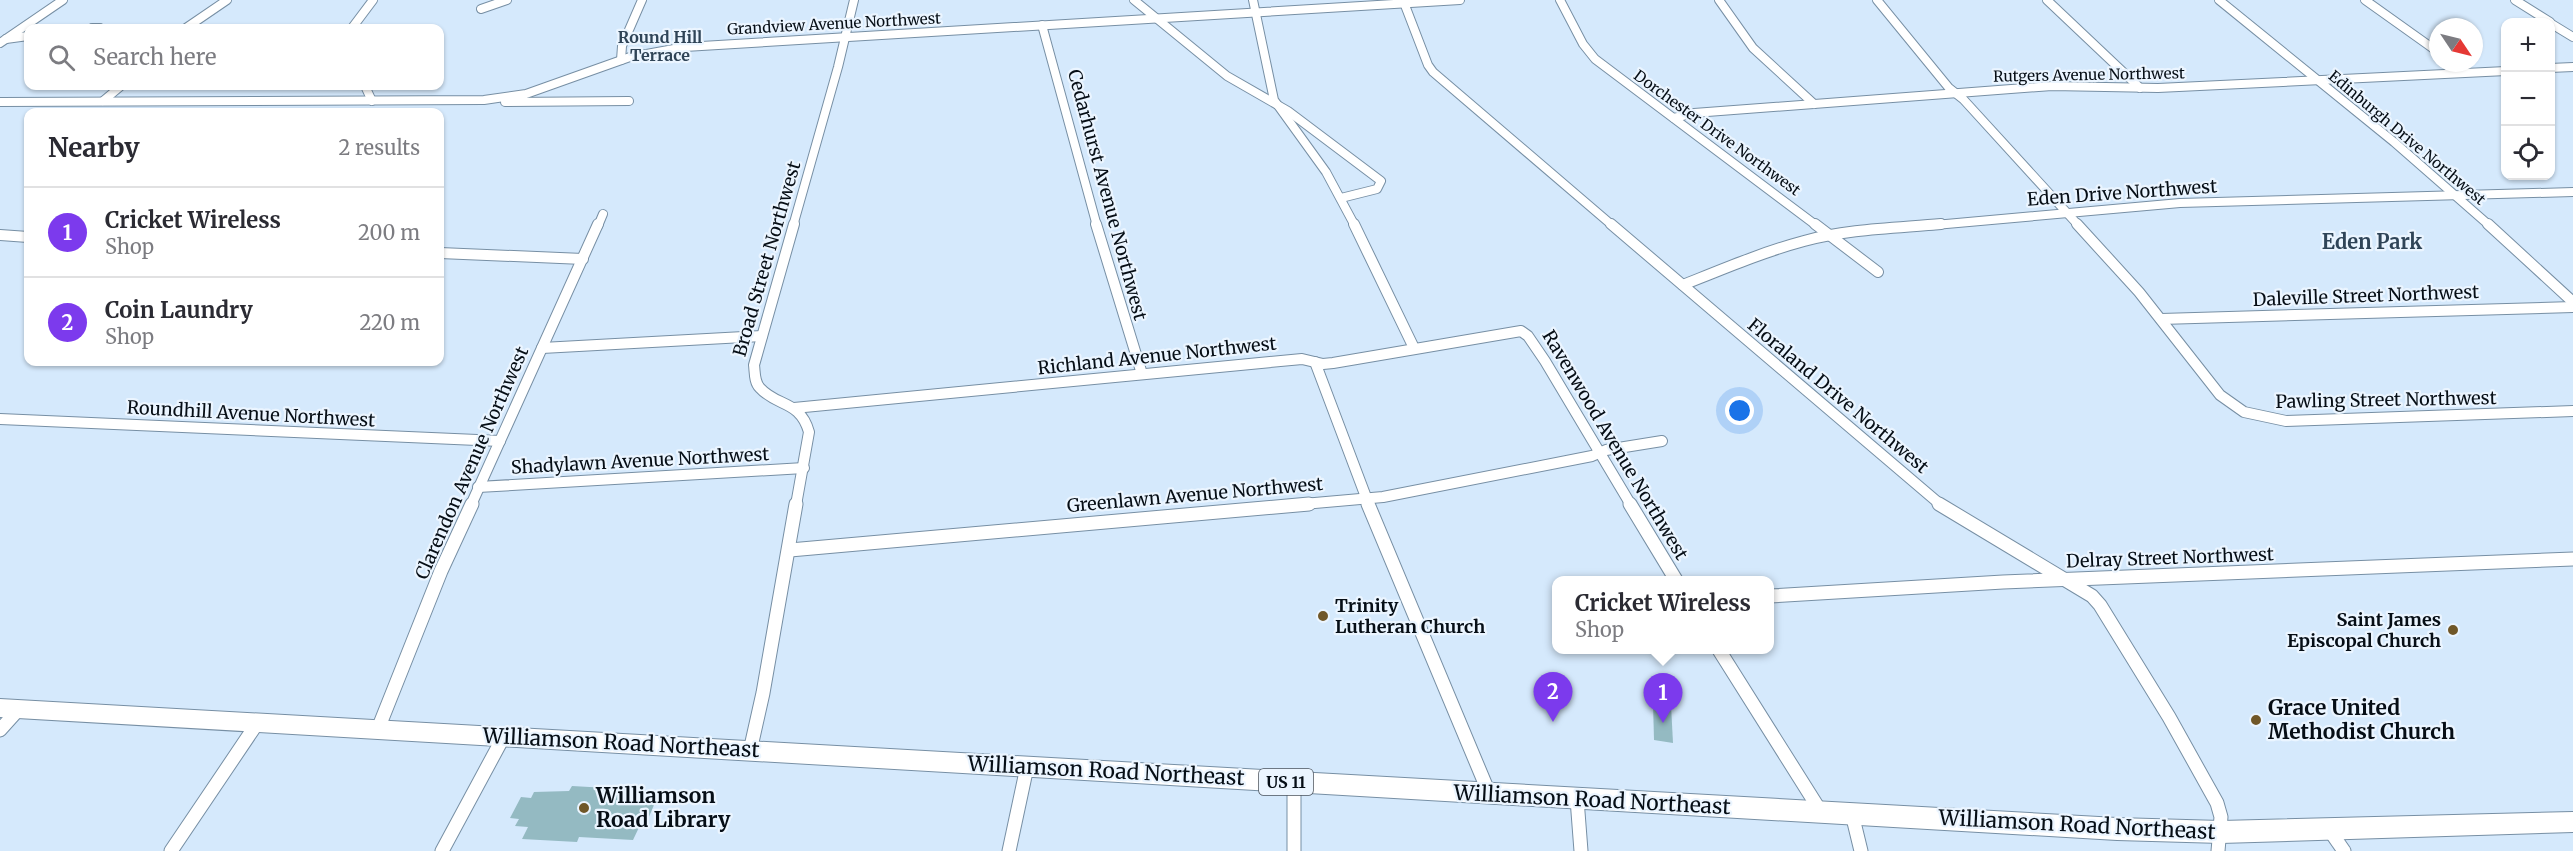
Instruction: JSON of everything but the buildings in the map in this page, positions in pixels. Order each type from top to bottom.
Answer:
[{"type":"main road","name":"Williamson Road Northeast","points":[[9,709],[2117,829],[2219,841],[2328,828],[2573,822]]},
{"type":"street","points":[[27,24],[63,0]]},
{"type":"street","points":[[192,24],[227,0]]},
{"type":"street","points":[[354,24],[361,13],[374,0]]},
{"type":"street","points":[[481,9],[507,0]]},
{"type":"street","points":[[621,60],[622,46],[642,0]]},
{"type":"street","name":"Broad Street Northwest","points":[[750,751],[764,693],[810,432],[808,423],[794,408],[770,395],[756,382],[754,365],[846,37],[854,0]]},
{"type":"street","points":[[1134,0],[1227,76],[1276,104],[1381,181],[1377,189],[1341,198]]},
{"type":"street","points":[[1253,0],[1276,104],[1313,152],[1341,198],[1414,348]]},
{"type":"street","name":"Grandview Avenue Northwest","points":[[0,102],[484,100],[533,92],[621,60],[686,47],[1460,0]]},
{"type":"street","name":"Dorchester Drive Northwest","points":[[1560,0],[1592,57],[1832,235],[1878,272]]},
{"type":"street","points":[[1719,0],[1753,48],[1814,104]]},
{"type":"street","name":"Pawling Street Northwest","points":[[1877,0],[1955,93],[2112,261],[2161,319],[2215,390],[2233,407],[2253,416],[2269,419],[2382,419],[2573,411]]},
{"type":"street","points":[[2047,0],[2139,87]]},
{"type":"street","name":"Edinburgh Drive Northwest","points":[[2219,0],[2456,195],[2573,302]]},
{"type":"street","points":[[2365,0],[2429,46]]},
{"type":"street","points":[[2515,0],[2542,18]]},
{"type":"street","name":"Floraland Drive Northwest","points":[[1403,2],[1428,65],[1433,72],[1936,502],[2066,580],[2091,596],[2100,605],[2136,662],[2217,803],[2221,818],[2219,841]]},
{"type":"street","name":"Cedarhurst Avenue Northwest","points":[[1042,25],[1105,256],[1142,374]]},
{"type":"street","points":[[1,41],[24,26]]},
{"type":"street","points":[[2555,26],[2573,38]]},
{"type":"street","points":[[1,41],[24,37]]},
{"type":"street","points":[[2555,68],[2573,67]]},
{"type":"street","name":"Rutgers Avenue Northwest","points":[[1674,117],[1694,113],[2052,86],[2139,87],[2501,71]]},
{"type":"street","points":[[103,101],[116,90]]},
{"type":"street","points":[[367,90],[372,101]]},
{"type":"street","points":[[484,100],[526,103],[629,101]]},
{"type":"street","name":"Eden Drive Northwest","points":[[1683,285],[1740,262],[1806,240],[1832,235],[2180,204],[2573,192]]},
{"type":"street","name":"Clarendon Avenue Northwest","points":[[378,729],[438,579],[478,487],[603,214]]},
{"type":"street","points":[[0,235],[24,237]]},
{"type":"street","points":[[444,253],[583,258]]},
{"type":"street","name":"Daleville Street Northwest","points":[[2161,319],[2573,307]]},
{"type":"street","name":"Richland Avenue Northwest","points":[[794,408],[1302,359],[1333,363],[1514,331],[1521,332]]},
{"type":"street","name":"Ravenwood Avenue Northwest","points":[[1521,332],[1528,336],[1545,361],[1674,576]]},
{"type":"street","points":[[542,348],[762,336]]},
{"type":"street","points":[[1315,362],[1324,393],[1366,498],[1443,688],[1489,794]]},
{"type":"street","name":"Roundhill Avenue Northwest","points":[[0,419],[500,441]]},
{"type":"street","name":"Greenlawn Avenue Northwest","points":[[790,550],[1366,498],[1431,488],[1662,441]]},
{"type":"street","name":"Shadylawn Avenue Northwest","points":[[478,487],[804,468]]},
{"type":"street","name":"Delray Street Northwest","points":[[1774,596],[2066,580],[2573,559]]},
{"type":"street","points":[[1722,654],[1822,812]]},
{"type":"street","points":[[0,730],[9,709]]},
{"type":"street","points":[[171,851],[258,722]]},
{"type":"street","points":[[442,851],[504,736]]},
{"type":"street","points":[[1008,851],[1027,767]]},
{"type":"street","points":[[1294,782],[1294,851]]},
{"type":"street","points":[[1577,799],[1581,851]]},
{"type":"street","points":[[1852,814],[1861,851]]},
{"type":"street","points":[[2328,828],[2344,851]]},
{"type":"place","name":"Trinity Lutheran Church","points":[[1323,616]]},
{"type":"place","name":"Saint James Episcopal Church","points":[[2453,630]]},
{"type":"place","name":"Grace United Methodist Church","points":[[2256,720]]},
{"type":"place","name":"Coin Laundry","points":[[1553,722]]},
{"type":"place","name":"Cricket Wireless","points":[[1663,723]]},
{"type":"place","name":"Williamson Road Library","points":[[584,808]]},
{"type":"district","name":"Round Hill Terrace","points":[[660,46]]},
{"type":"district","name":"Eden Park","points":[[2372,242]]}]
